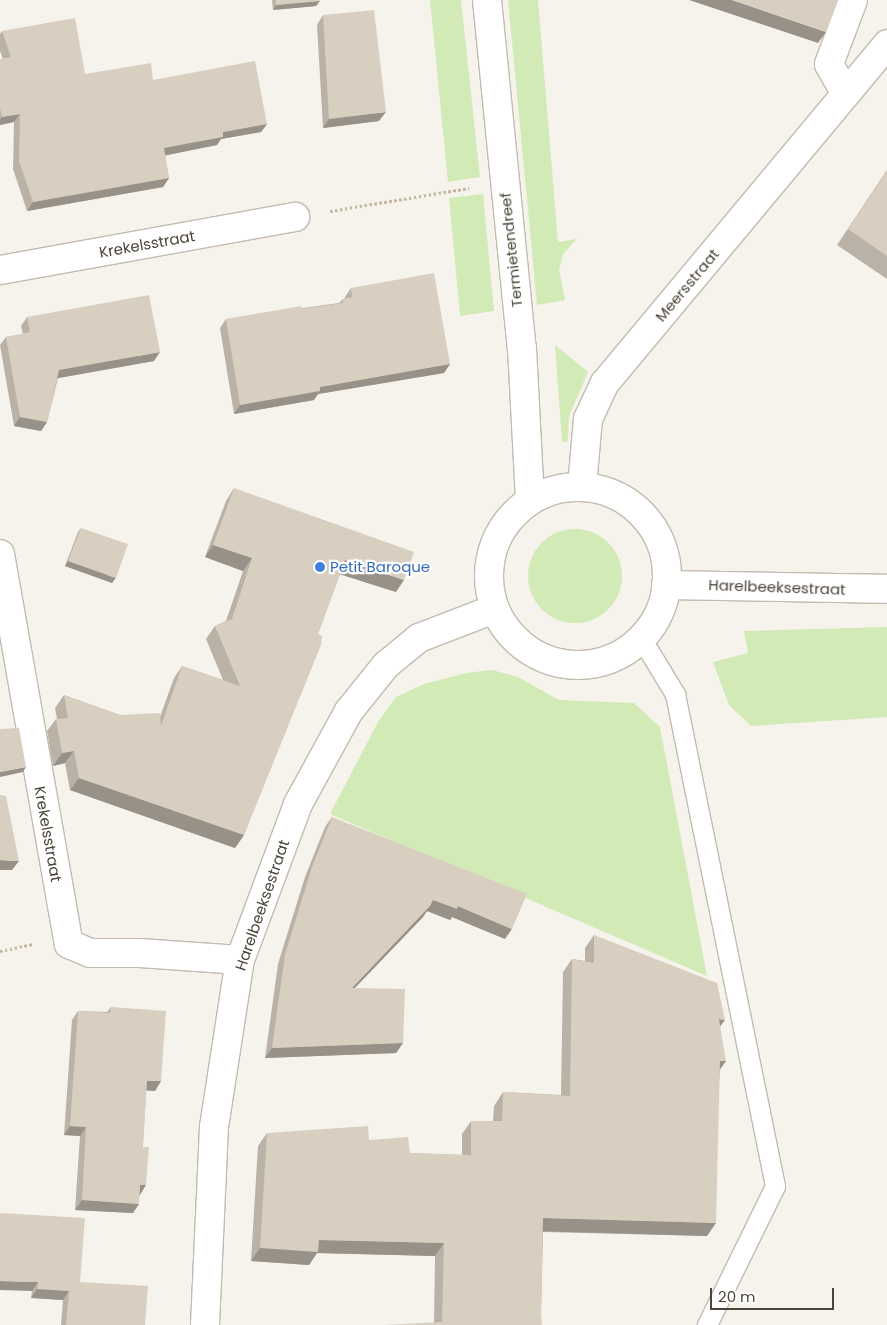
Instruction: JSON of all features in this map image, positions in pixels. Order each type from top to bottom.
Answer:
[{"type":"street","name":"Termietendreef","points":[[488,0],[504,182],[522,348],[530,501]]},
{"type":"street","points":[[841,99],[828,64],[853,0]]},
{"type":"street","name":"Meersstraat","points":[[582,487],[588,419],[605,383],[887,44]]},
{"type":"street","name":"Krekelsstraat","points":[[0,270],[295,217]]},
{"type":"street","points":[[582,487],[613,495],[646,518],[658,538],[666,561],[666,585],[658,614],[641,638],[618,656],[590,665],[560,664],[532,653],[510,634],[494,609],[489,585],[490,560],[498,537],[511,516],[530,501],[555,490],[582,487]]},
{"type":"street","name":"Krekelsstraat","points":[[0,554],[70,944],[90,953],[140,953],[240,960]]},
{"type":"street","name":"Harelbeeksestraat","points":[[666,585],[887,589]]},
{"type":"street","name":"Harelbeeksestraat","points":[[205,1325],[214,1127],[240,960],[298,804],[349,711],[386,665],[418,638],[494,609]]},
{"type":"lane","points":[[641,638],[675,694],[775,1186],[707,1325]]},
{"type":"path","points":[[295,217],[504,182]]},
{"type":"green space","points":[[430,0],[461,0],[480,177],[448,182]]},
{"type":"green space","points":[[508,0],[538,0],[558,242],[577,239],[563,254],[559,270],[565,300],[537,305]]},
{"type":"green space","points":[[483,194],[494,311],[460,316],[449,198]]},
{"type":"green space","points":[[555,345],[588,372],[569,416],[568,441],[562,442]]},
{"type":"green space","points":[[575,529],[593,533],[608,543],[618,558],[622,576],[618,594],[608,609],[593,619],[575,623],[557,619],[542,609],[532,594],[528,576],[532,558],[542,543],[557,533]]},
{"type":"green space","points":[[887,627],[887,717],[751,726],[729,705],[713,662],[748,653],[744,631]]},
{"type":"green space","points":[[492,670],[518,677],[559,700],[634,703],[660,727],[707,976],[330,814],[378,722],[396,697],[424,684],[466,673]]},
{"type":"building","points":[[276,0],[320,0],[320,1],[276,5]]},
{"type":"building","points":[[732,0],[838,0],[826,32]]},
{"type":"building","points":[[374,10],[386,112],[329,119],[323,15]]},
{"type":"building","points":[[75,18],[85,74],[151,63],[153,80],[255,61],[267,124],[223,132],[223,137],[164,148],[169,178],[33,202],[19,161],[20,114],[2,117],[0,108],[0,59],[11,57],[2,31]]},
{"type":"building","points":[[887,171],[887,256],[848,229]]},
{"type":"building","points":[[434,273],[450,364],[320,387],[320,391],[240,405],[226,319],[301,306],[302,309],[343,303],[343,299],[352,297],[351,288]]},
{"type":"building","points":[[149,295],[160,352],[59,370],[47,422],[20,417],[6,337],[30,332],[27,317]]},
{"type":"building","points":[[234,488],[414,552],[404,580],[345,560],[318,634],[322,636],[321,645],[244,835],[79,778],[74,751],[62,753],[56,719],[68,718],[64,695],[120,715],[160,713],[161,726],[182,666],[240,686],[215,626],[232,619],[252,558],[213,545]]},
{"type":"building","points":[[81,528],[128,544],[116,578],[68,561]]},
{"type":"building","points":[[19,728],[26,767],[0,772],[0,729]]},
{"type":"building","points":[[0,795],[6,796],[19,861],[0,860]]},
{"type":"building","points":[[332,817],[527,894],[512,929],[458,906],[457,909],[433,900],[430,906],[352,988],[405,989],[403,1043],[272,1048],[285,954],[312,867]]},
{"type":"building","points":[[594,935],[717,983],[725,1020],[719,1019],[726,1061],[720,1061],[716,1223],[543,1218],[542,1325],[384,1325],[442,1322],[444,1243],[319,1240],[318,1252],[260,1248],[267,1133],[368,1126],[369,1140],[408,1137],[410,1153],[471,1155],[471,1121],[502,1121],[503,1092],[570,1096],[572,959],[594,963]]},
{"type":"building","points":[[111,1007],[166,1011],[161,1081],[147,1081],[143,1147],[149,1147],[146,1185],[140,1185],[139,1204],[82,1200],[86,1127],[70,1126],[78,1011],[110,1013]]},
{"type":"building","points":[[0,1213],[85,1218],[80,1282],[148,1286],[145,1325],[66,1325],[69,1291],[37,1289],[38,1282],[0,1281]]},
{"type":"place","name":"Petit Baroque","points":[[320,567]]}]
